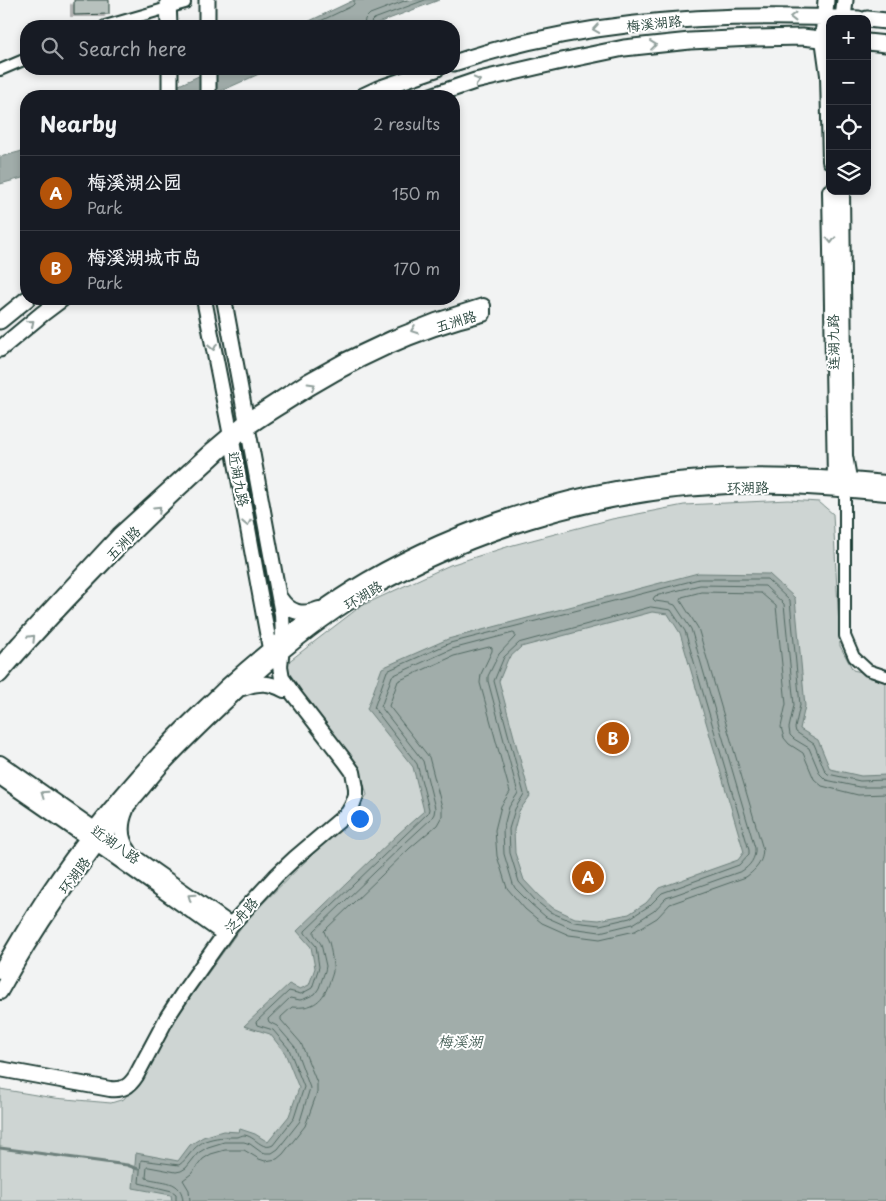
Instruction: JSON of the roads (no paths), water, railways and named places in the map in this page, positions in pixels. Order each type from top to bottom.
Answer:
[{"type":"main road","points":[[168,0],[169,20]]},
{"type":"main road","points":[[207,0],[207,20]]},
{"type":"main road","points":[[826,0],[824,17],[826,39]]},
{"type":"main road","points":[[843,15],[845,0]]},
{"type":"main road","name":"梅溪湖路","points":[[460,61],[512,45],[641,23],[731,17],[824,17]]},
{"type":"main road","points":[[871,19],[886,21]]},
{"type":"main road","name":"梅溪湖路","points":[[449,90],[475,81],[624,48],[699,40],[802,37],[826,39]]},
{"type":"main road","points":[[871,42],[886,44]]},
{"type":"main road","points":[[827,60],[830,150]]},
{"type":"main road","points":[[170,75],[170,90]]},
{"type":"main road","points":[[208,75],[208,90]]},
{"type":"main road","points":[[376,90],[419,75]]},
{"type":"main road","name":"连湖九路","points":[[830,195],[845,484]]},
{"type":"main road","name":"连湖九路","points":[[842,195],[845,484]]},
{"type":"main road","points":[[0,321],[20,305]]},
{"type":"main road","points":[[0,349],[54,305]]},
{"type":"main road","name":"近湖九路","points":[[205,305],[262,603],[279,649]]},
{"type":"main road","name":"近湖九路","points":[[225,305],[282,614],[279,649]]},
{"type":"main road","name":"五洲路","points":[[0,675],[24,646],[125,540],[212,455],[247,424],[284,397],[344,360],[436,321],[483,306],[483,314],[431,329],[347,366],[311,386],[269,414],[247,424]]},
{"type":"main road","points":[[241,390],[246,398],[253,402],[272,401],[284,397]]},
{"type":"main road","points":[[224,403],[222,430],[212,455],[225,455],[229,457],[237,469]]},
{"type":"main road","points":[[254,463],[258,433],[262,422],[269,414]]},
{"type":"main road","name":"五洲路","points":[[0,665],[19,642],[119,535],[212,455]]},
{"type":"main road","name":"环湖路","points":[[0,992],[75,865],[122,805],[279,649],[325,607],[368,579],[420,552],[476,528],[527,510],[564,500],[654,483],[701,478],[775,476],[845,484],[886,493]]},
{"type":"main road","name":"环湖路","points":[[122,805],[151,762],[173,738],[244,672],[345,605],[379,585],[424,561],[480,537],[550,514],[596,503],[689,489],[728,486],[886,483]]},
{"type":"main road","points":[[279,597],[292,611],[312,612],[325,607]]},
{"type":"main road","points":[[244,672],[258,649],[261,635],[262,603]]},
{"type":"main road","points":[[240,689],[252,684],[283,684],[279,649]]},
{"type":"main road","name":"泛舟路","points":[[2,1066],[110,1089],[123,1088],[133,1080],[168,1016],[244,902],[287,859],[345,808],[350,795],[349,781],[346,774],[283,684]]},
{"type":"main road","name":"泛舟路","points":[[2,1066],[100,1081],[122,1079],[128,1075],[138,1062],[174,998],[207,950],[282,870],[348,813],[356,795],[353,772],[294,695],[283,684]]},
{"type":"main road","name":"近湖八路","points":[[0,763],[68,817]]},
{"type":"main road","name":"近湖八路","points":[[0,777],[68,817],[226,928]]},
{"type":"main road","points":[[122,805],[122,837],[127,858],[99,858],[75,865],[73,839],[68,817],[90,818],[122,805]]},
{"type":"main road","name":"环湖路","points":[[0,971],[49,892],[75,865]]},
{"type":"main road","points":[[207,950],[209,934],[204,913],[227,911],[234,909],[244,902]]},
{"type":"street","points":[[126,20],[185,3]]},
{"type":"street","points":[[0,70],[20,62]]},
{"type":"street","points":[[845,484],[844,636],[854,657],[868,670],[886,676]]},
{"type":"water","points":[[354,0],[439,0],[386,20],[312,20]]},
{"type":"water","points":[[201,75],[257,75],[223,90],[168,90]]},
{"type":"water","points":[[20,152],[20,179],[0,184],[0,157]]},
{"type":"water","name":"梅溪湖","points":[[698,573],[769,574],[795,598],[805,706],[800,729],[818,740],[830,769],[861,776],[886,775],[886,1201],[172,1201],[171,1195],[133,1188],[136,1153],[178,1161],[190,1145],[203,1137],[223,1131],[239,1132],[240,1129],[255,1134],[268,1142],[289,1116],[299,1088],[285,1053],[270,1034],[244,1026],[289,984],[300,989],[309,985],[315,968],[311,947],[297,931],[424,811],[413,767],[367,709],[382,668],[448,639]],"holes":[[[652,612],[668,614],[680,633],[744,852],[738,860],[659,888],[646,903],[629,914],[599,920],[575,918],[553,908],[524,880],[515,853],[514,830],[519,811],[530,796],[499,681],[508,659],[521,647]]]},
{"type":"waterway","points":[[0,1148],[127,1165],[138,1169]]},
{"type":"place","name":"梅溪湖城市岛","points":[[613,738]]},
{"type":"place","name":"梅溪湖公园","points":[[588,877]]}]
